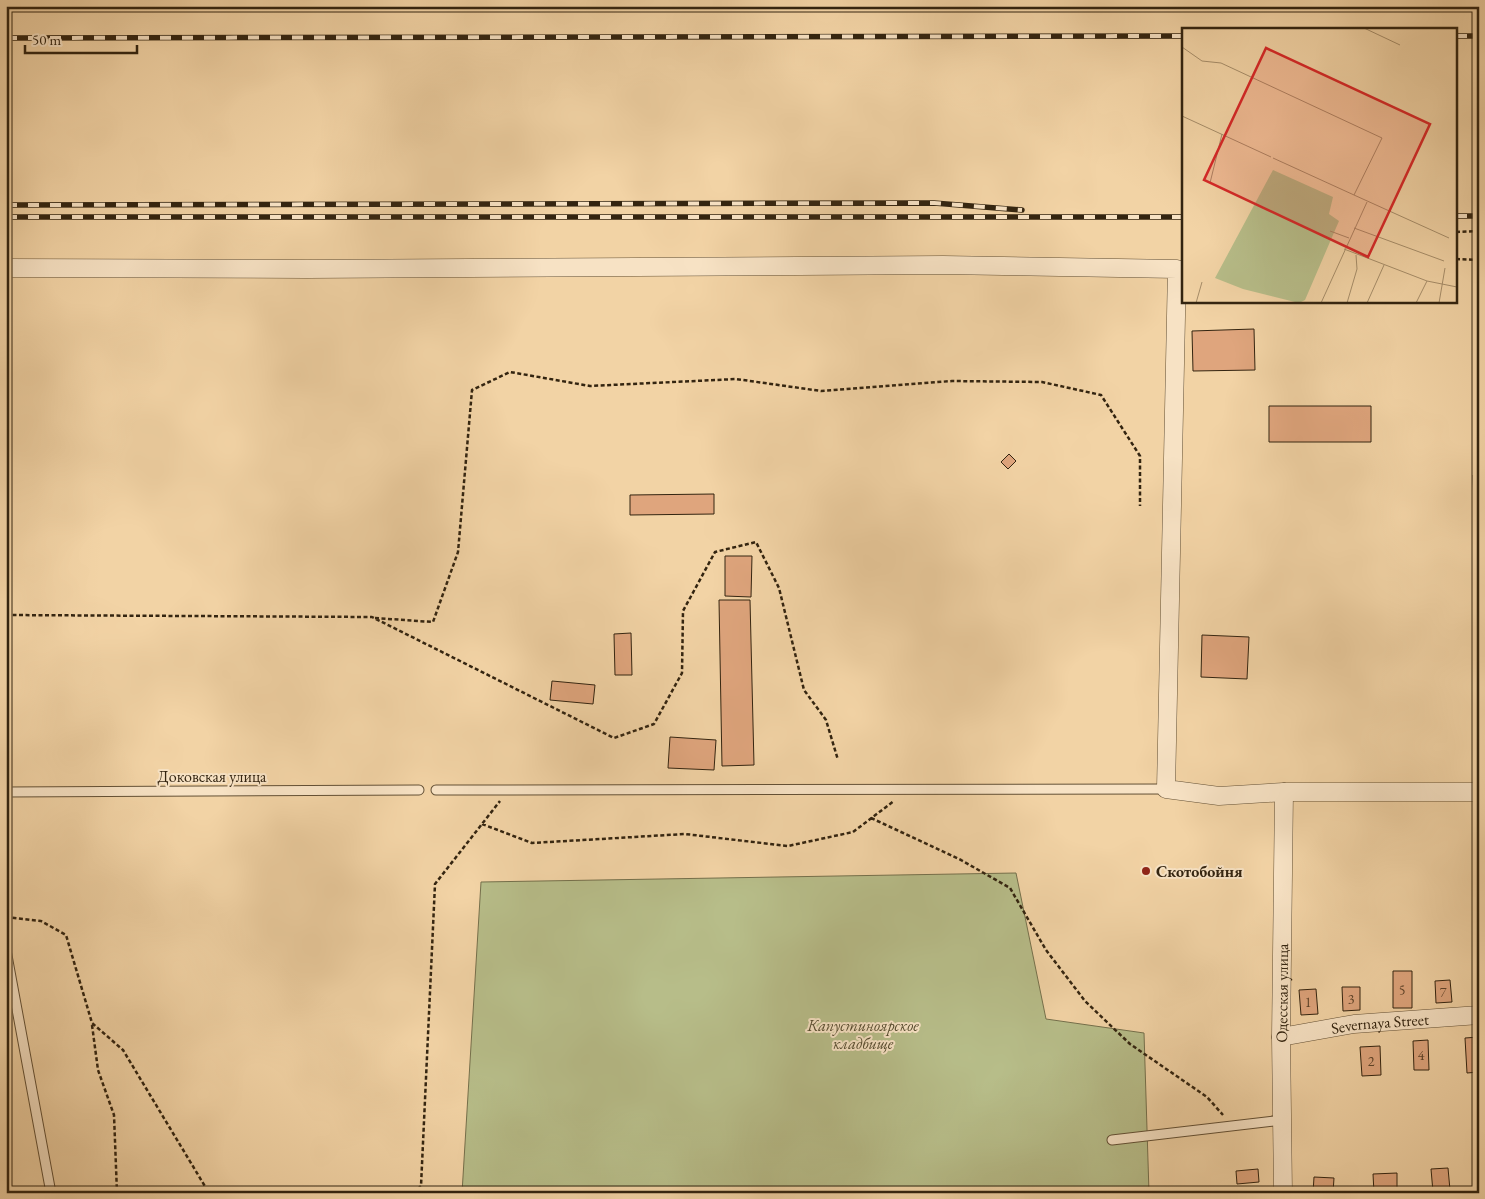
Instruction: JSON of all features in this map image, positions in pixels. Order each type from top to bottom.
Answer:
[{"type":"street","points":[[6,268],[317,269],[943,265],[1177,269],[1166,789],[1219,796],[1284,792],[1479,792]]},
{"type":"street","name":"Одесская улица","points":[[1283,1193],[1281,1037],[1284,792]]},
{"type":"street","name":"Severnaya Street","points":[[1281,1037],[1354,1024],[1479,1015]]},
{"type":"lane","points":[[436,790],[908,791],[1166,789]]},
{"type":"lane","name":"Доковская улица","points":[[6,792],[419,790]]},
{"type":"lane","points":[[6,950],[50,1193]]},
{"type":"lane","points":[[1112,1140],[1282,1120]]},
{"type":"path","points":[[1458,232],[1479,231]]},
{"type":"path","points":[[1458,259],[1479,260]]},
{"type":"path","points":[[6,615],[374,618],[432,622],[458,552],[472,390],[510,372],[590,386],[736,379],[821,391],[952,381],[1042,382],[1101,394],[1140,456],[1140,506]]},
{"type":"path","points":[[374,618],[614,738],[654,724],[673,690],[682,673],[683,611],[715,552],[756,542],[779,588],[804,690],[826,720],[838,760]]},
{"type":"path","points":[[413,1193],[421,1186],[435,884],[508,790]]},
{"type":"path","points":[[482,824],[532,843],[685,834],[788,846],[853,832],[908,791]]},
{"type":"path","points":[[871,818],[961,860],[1010,888],[1046,950],[1085,1001],[1130,1044],[1207,1097],[1233,1126]]},
{"type":"path","points":[[6,917],[41,921],[66,935],[92,1023],[98,1070],[114,1115],[117,1193]]},
{"type":"path","points":[[92,1023],[123,1050],[209,1193]]},
{"type":"green space","name":"Капустиноярское кладбище","points":[[1016,873],[1046,1019],[1144,1033],[1149,1193],[462,1193],[481,882]]},
{"type":"building","points":[[1254,329],[1255,370],[1193,371],[1192,331]]},
{"type":"building","points":[[1269,406],[1371,406],[1371,442],[1269,442]]},
{"type":"building","points":[[1009,454],[1016,461],[1008,469],[1001,462]]},
{"type":"building","points":[[1473,475],[1479,475],[1479,507],[1474,507]]},
{"type":"building","points":[[714,494],[714,514],[630,515],[630,495]]},
{"type":"building","points":[[1477,550],[1479,550],[1479,660],[1475,660]]},
{"type":"building","points":[[725,556],[752,556],[751,597],[725,596]]},
{"type":"building","points":[[719,600],[750,600],[754,765],[722,766]]},
{"type":"building","points":[[631,633],[632,675],[615,675],[614,634]]},
{"type":"building","points":[[1202,635],[1249,637],[1247,679],[1201,677]]},
{"type":"building","points":[[552,681],[595,685],[593,704],[550,700]]},
{"type":"building","points":[[670,737],[716,740],[714,770],[668,768]]},
{"type":"building","points":[[1393,971],[1412,971],[1412,1008],[1393,1008]]},
{"type":"building","points":[[1450,980],[1452,1002],[1436,1003],[1435,981]]},
{"type":"building","points":[[1342,987],[1360,987],[1360,1010],[1343,1011]]},
{"type":"building","points":[[1316,989],[1318,1014],[1301,1015],[1299,990]]},
{"type":"building","points":[[1479,1037],[1479,1072],[1467,1073],[1465,1038]]},
{"type":"building","points":[[1428,1040],[1429,1070],[1414,1070],[1413,1041]]},
{"type":"building","points":[[1380,1046],[1381,1075],[1362,1076],[1360,1047]]},
{"type":"building","points":[[1477,1157],[1479,1157],[1479,1185],[1477,1185]]},
{"type":"building","points":[[1448,1168],[1450,1190],[1433,1192],[1431,1169]]},
{"type":"building","points":[[1258,1169],[1259,1182],[1237,1184],[1236,1171]]},
{"type":"building","points":[[1397,1173],[1397,1193],[1374,1193],[1373,1174]]},
{"type":"building","points":[[1314,1177],[1334,1178],[1333,1193],[1313,1193]]},
{"type":"railway","points":[[6,38],[1182,36]]},
{"type":"railway","points":[[1458,36],[1479,36]]},
{"type":"railway","points":[[6,205],[934,203],[1022,210]]},
{"type":"railway","points":[[1458,216],[1479,216]]},
{"type":"railway","points":[[6,217],[1182,217]]},
{"type":"place","name":"Скотобойня","points":[[1146,871]]}]
